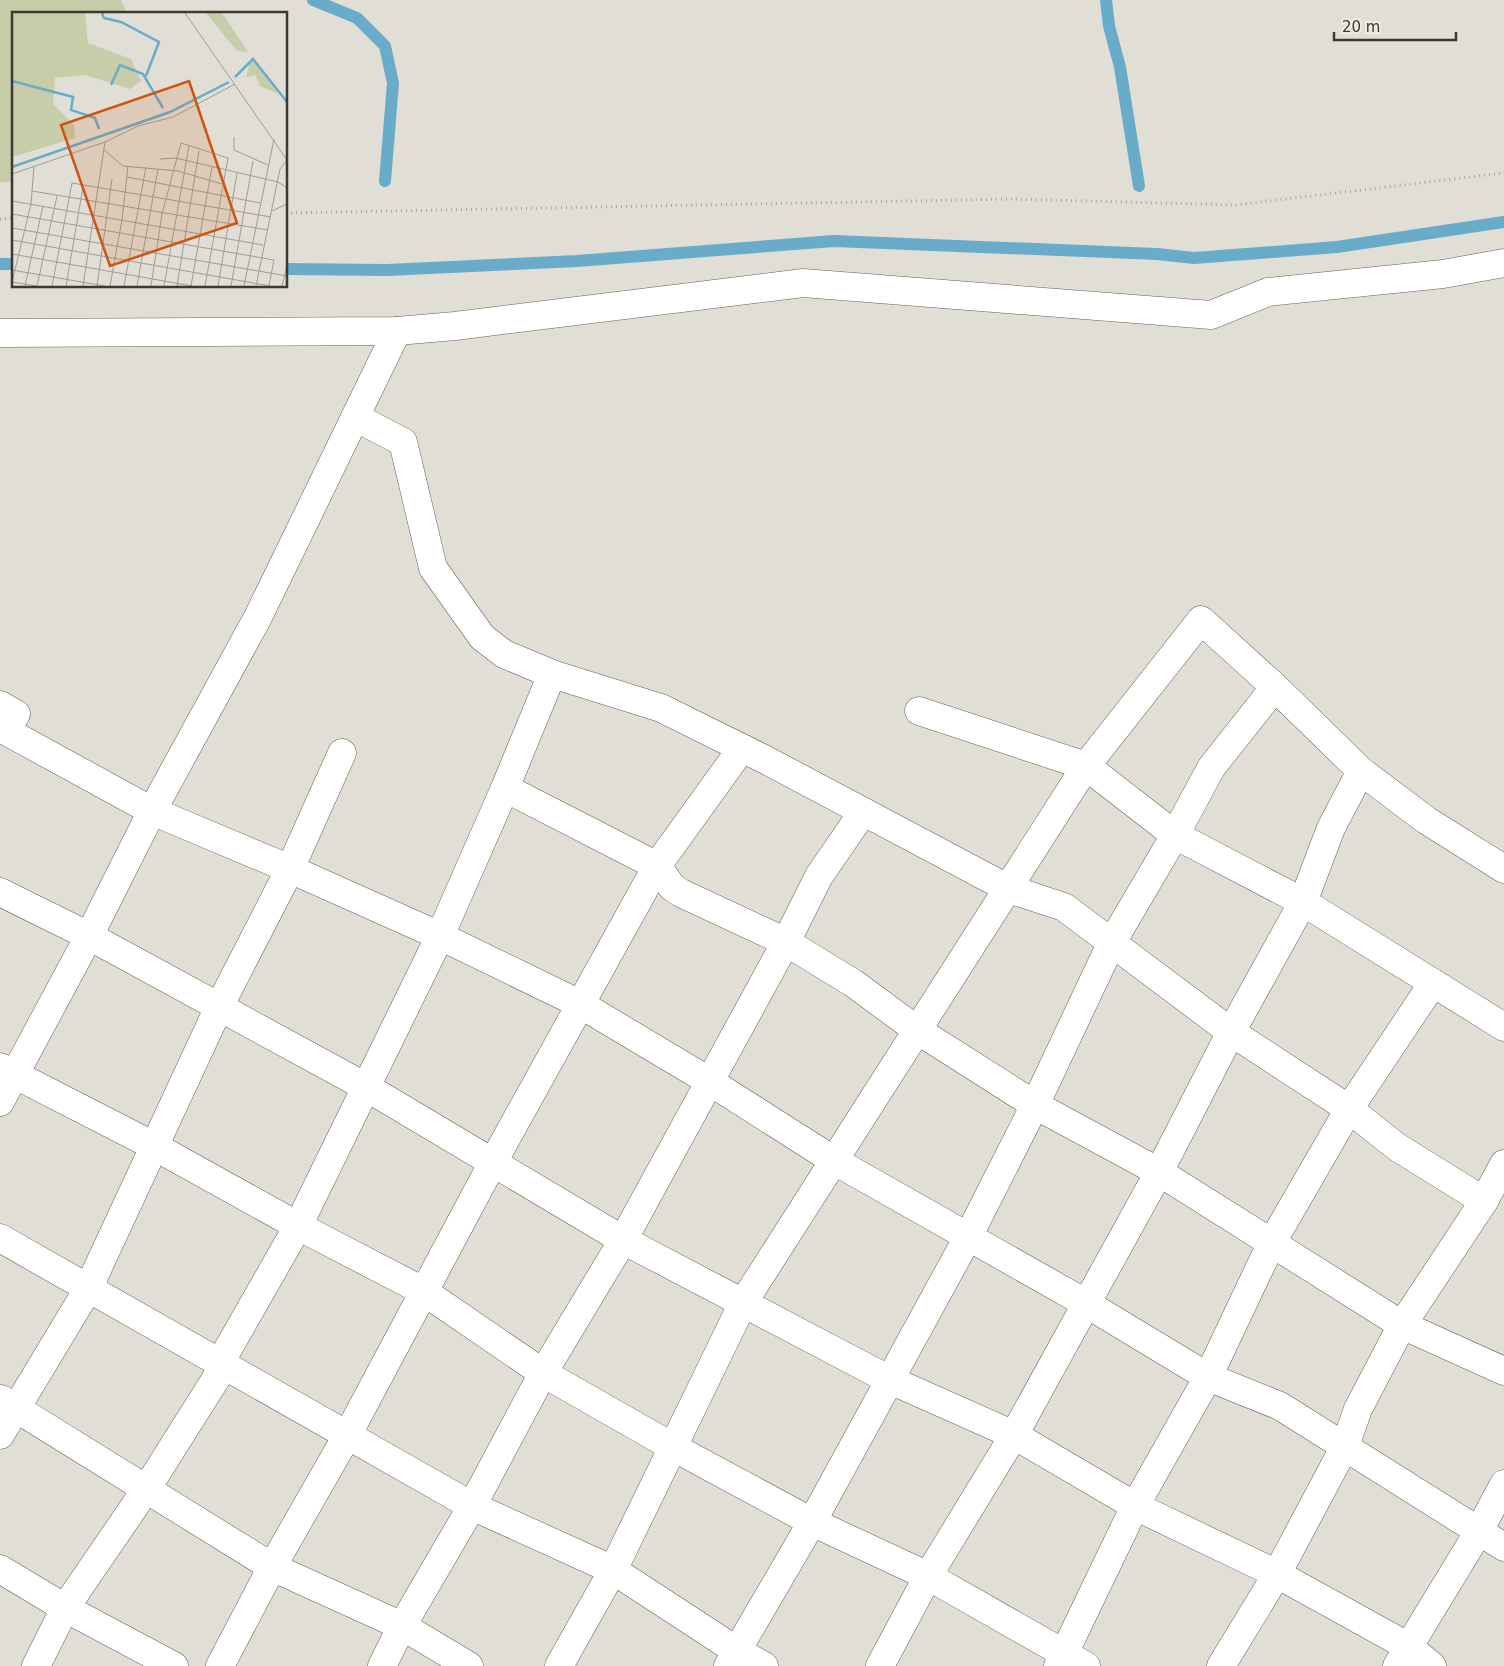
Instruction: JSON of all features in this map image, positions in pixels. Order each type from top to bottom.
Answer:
[{"type":"street","points":[[0,333],[398,331],[464,325],[803,283],[1211,315],[1268,292],[1443,274],[1504,263]]},
{"type":"street","points":[[0,1102],[7,1071],[89,936],[152,811],[258,617],[398,331]]},
{"type":"street","points":[[355,417],[403,442],[433,568],[482,637],[504,654],[552,674],[661,708],[742,748],[1009,889],[1064,907],[1231,1032],[1349,1109],[1397,1147],[1484,1201]]},
{"type":"street","points":[[559,1666],[613,1570],[671,1446],[743,1303],[1086,766],[1201,620],[1275,687],[1361,772],[1426,820],[1504,869]]},
{"type":"street","points":[[36,1666],[64,1608],[147,1488],[217,1377],[220,1363],[298,1226],[440,936],[505,788],[552,674]]},
{"type":"street","points":[[732,1659],[812,1522],[888,1379],[968,1237],[1111,944],[1175,835],[1211,768],[1275,687]]},
{"type":"street","points":[[0,705],[16,714],[3,736],[152,811],[290,869],[440,936],[580,1004],[709,1081],[833,1160],[1087,1304],[1208,1377],[1280,1406],[1504,1547]]},
{"type":"street","points":[[919,711],[1086,766],[1175,835],[1303,902],[1433,984],[1504,1026]]},
{"type":"street","points":[[220,1666],[272,1567],[348,1434],[492,1164],[657,866],[742,748]]},
{"type":"street","points":[[0,1435],[8,1403],[88,1289],[220,1007],[290,869],[342,753]]},
{"type":"street","points":[[880,1666],[928,1576],[1014,1435],[1159,1172],[1231,1032],[1303,902],[1331,828],[1361,772]]},
{"type":"street","points":[[505,788],[657,866],[675,890],[786,942],[853,983],[917,1030],[1034,1105],[1159,1172],[1402,1325],[1504,1371]]},
{"type":"street","points":[[382,1666],[402,1626],[472,1506],[544,1373],[623,1240],[786,942],[818,876],[863,812]]},
{"type":"street","points":[[0,892],[89,936],[366,1087],[492,1164],[623,1240],[888,1379],[1014,1435],[1135,1506],[1277,1574],[1403,1656],[1432,1666]]},
{"type":"street","points":[[7,1071],[154,1146],[298,1226],[423,1291],[544,1373],[671,1446],[812,1522],[928,1576],[1069,1662],[1135,1506],[1208,1377],[1271,1244],[1349,1109],[1433,984]]},
{"type":"street","points":[[1221,1666],[1277,1574],[1345,1446],[1358,1409],[1402,1325],[1484,1201],[1504,1164]]},
{"type":"street","points":[[0,1238],[472,1506],[613,1570],[732,1659],[764,1666]]},
{"type":"street","points":[[8,1403],[272,1567],[402,1626],[469,1666]]},
{"type":"street","points":[[1403,1656],[1479,1531],[1504,1484]]},
{"type":"street","points":[[0,1569],[64,1608],[174,1666]]},
{"type":"path","points":[[288,213],[1013,199],[1235,204],[1504,173]]},
{"type":"green space","points":[[0,0],[121,0],[126,12],[12,12],[12,182],[0,182]]},
{"type":"waterway","points":[[313,0],[357,18],[385,46],[393,83],[385,181]]},
{"type":"waterway","points":[[1106,0],[1109,26],[1120,67],[1139,186]]},
{"type":"waterway","points":[[288,269],[387,270],[577,261],[834,241],[1157,254],[1194,258],[1337,247],[1504,222]]},
{"type":"waterway","points":[[0,264],[12,264]]}]
